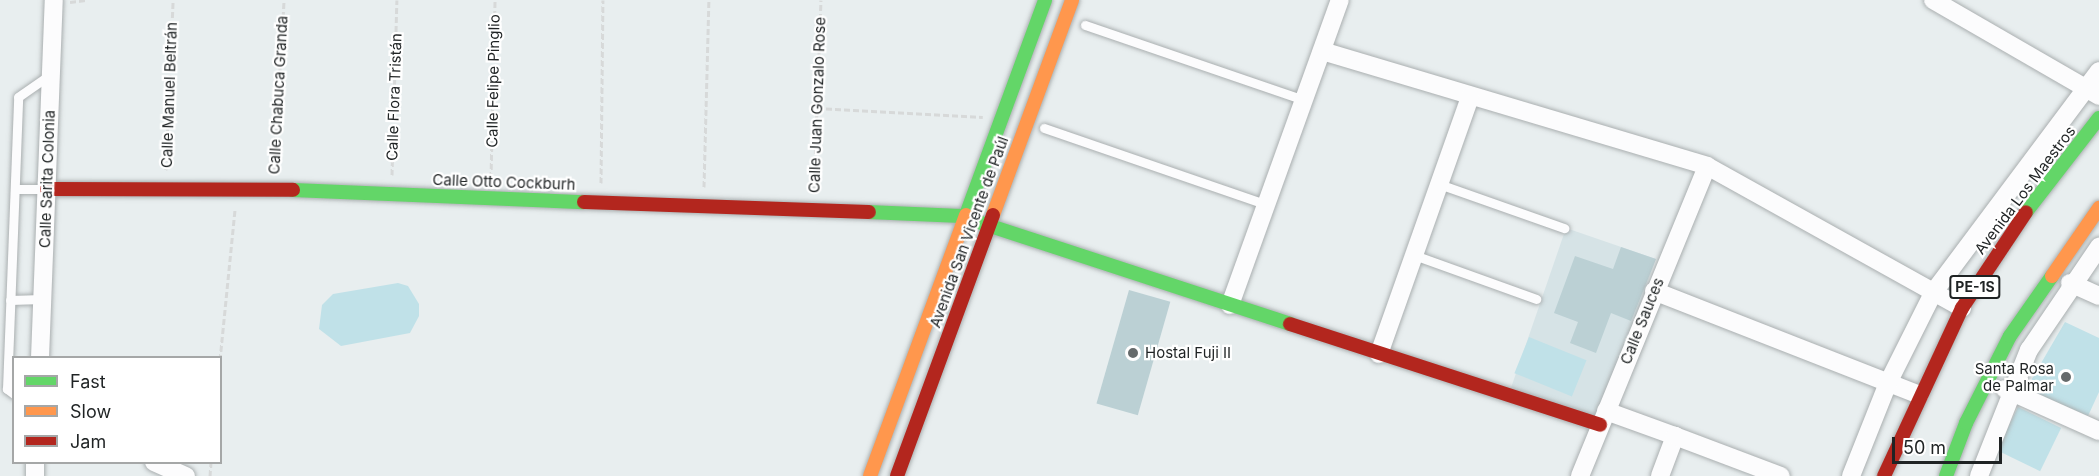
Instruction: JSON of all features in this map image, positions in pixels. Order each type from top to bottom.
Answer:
[{"type":"main road","name":"Avenida San Vicente de Paúl","points":[[874,475],[1045,0]]},
{"type":"main road","name":"Avenida San Vicente de Paúl","points":[[897,476],[1072,0]]},
{"type":"main road","name":"Avenida Los Maestros","points":[[1884,476],[1918,395],[1962,308],[2013,230],[2099,118]]},
{"type":"main road","name":"Calle Otto Cockburh","points":[[47,189],[273,190],[960,216],[1379,354],[1603,418]]},
{"type":"main road","points":[[1946,476],[1986,382],[2053,270],[2099,208]]},
{"type":"street","name":"Calle Sarita Colonia","points":[[39,356],[54,0]]},
{"type":"street","points":[[1230,305],[1340,0]]},
{"type":"street","points":[[1933,0],[2092,92]]},
{"type":"street","points":[[1322,51],[1707,166],[1962,308]]},
{"type":"street","points":[[1851,476],[1888,383],[1933,293],[2092,92],[2099,71]]},
{"type":"street","points":[[1379,354],[1470,97]]},
{"type":"street","name":"Calle Sauces","points":[[1580,476],[1707,166]]},
{"type":"street","points":[[1979,476],[2015,392],[2029,350],[2070,283],[2099,247]]},
{"type":"street","points":[[2070,283],[2099,296]]},
{"type":"street","points":[[1654,291],[1918,395]]},
{"type":"street","points":[[1986,382],[2015,392],[2099,431]]},
{"type":"street","points":[[1603,418],[1675,436],[1781,476]]},
{"type":"street","points":[[1660,476],[1675,436]]},
{"type":"street","points":[[156,464],[186,476]]},
{"type":"lane","points":[[1085,25],[1304,100]]},
{"type":"lane","points":[[12,392],[7,388],[18,97],[51,74]]},
{"type":"lane","points":[[1044,128],[1267,205]]},
{"type":"lane","points":[[1439,184],[1564,228]]},
{"type":"lane","points":[[15,189],[47,189]]},
{"type":"lane","points":[[1414,255],[1536,298]]},
{"type":"lane","points":[[10,300],[42,299]]},
{"type":"path","name":"Calle Manuel Beltrán","points":[[165,190],[173,0]]},
{"type":"path","name":"Calle Chabuca Granda","points":[[273,190],[284,0]]},
{"type":"path","name":"Calle Flora Tristán","points":[[391,194],[397,0]]},
{"type":"path","name":"Calle Felipe Pinglio","points":[[490,198],[495,0]]},
{"type":"path","points":[[601,202],[603,0]]},
{"type":"path","points":[[704,206],[710,0]]},
{"type":"path","name":"Calle Juan Gonzalo Rose","points":[[814,211],[821,0]]},
{"type":"path","points":[[817,108],[1001,118]]},
{"type":"path","points":[[220,356],[236,190]]},
{"type":"shaded area","points":[[1566,228],[1656,259],[1600,420],[1511,389]]},
{"type":"shaded area","points":[[398,283],[408,286],[419,304],[419,316],[410,333],[341,346],[319,329],[322,305],[333,294]]},
{"type":"shaded area","name":"Santa Rosa de Palmar","points":[[2065,322],[2099,338],[2099,392],[2088,416],[2026,389]]},
{"type":"shaded area","points":[[1529,337],[1586,360],[1572,396],[1514,373]]},
{"type":"shaded area","points":[[2018,407],[2061,428],[2040,471],[1997,450]]},
{"type":"building","points":[[1621,247],[1656,259],[1631,321],[1611,313],[1596,353],[1570,343],[1578,322],[1554,313],[1575,256],[1613,269]]},
{"type":"building","name":"Hostal Fuji II","points":[[1129,290],[1170,302],[1138,415],[1096,403]]},
{"type":"traffic: fast","points":[[966,215],[1045,0]]},
{"type":"traffic: fast","points":[[2026,212],[2099,118]]},
{"type":"traffic: fast","points":[[293,190],[584,202]]},
{"type":"traffic: fast","points":[[869,212],[960,216],[1290,324]]},
{"type":"traffic: fast","points":[[1946,476],[1966,423],[2010,336],[2052,276]]},
{"type":"traffic: slow","points":[[993,215],[1072,0]]},
{"type":"traffic: slow","points":[[2052,276],[2099,208]]},
{"type":"traffic: slow","points":[[870,476],[966,215]]},
{"type":"traffic: jam","points":[[47,189],[293,190]]},
{"type":"traffic: jam","points":[[584,202],[869,212]]},
{"type":"traffic: jam","points":[[1884,476],[1962,308],[2026,212]]},
{"type":"traffic: jam","points":[[897,476],[993,215]]},
{"type":"traffic: jam","points":[[1290,324],[1600,425]]},
{"type":"place","name":"Hostal Fuji II","points":[[1133,353]]},
{"type":"place","name":"Santa Rosa de Palmar","points":[[2066,377]]}]
